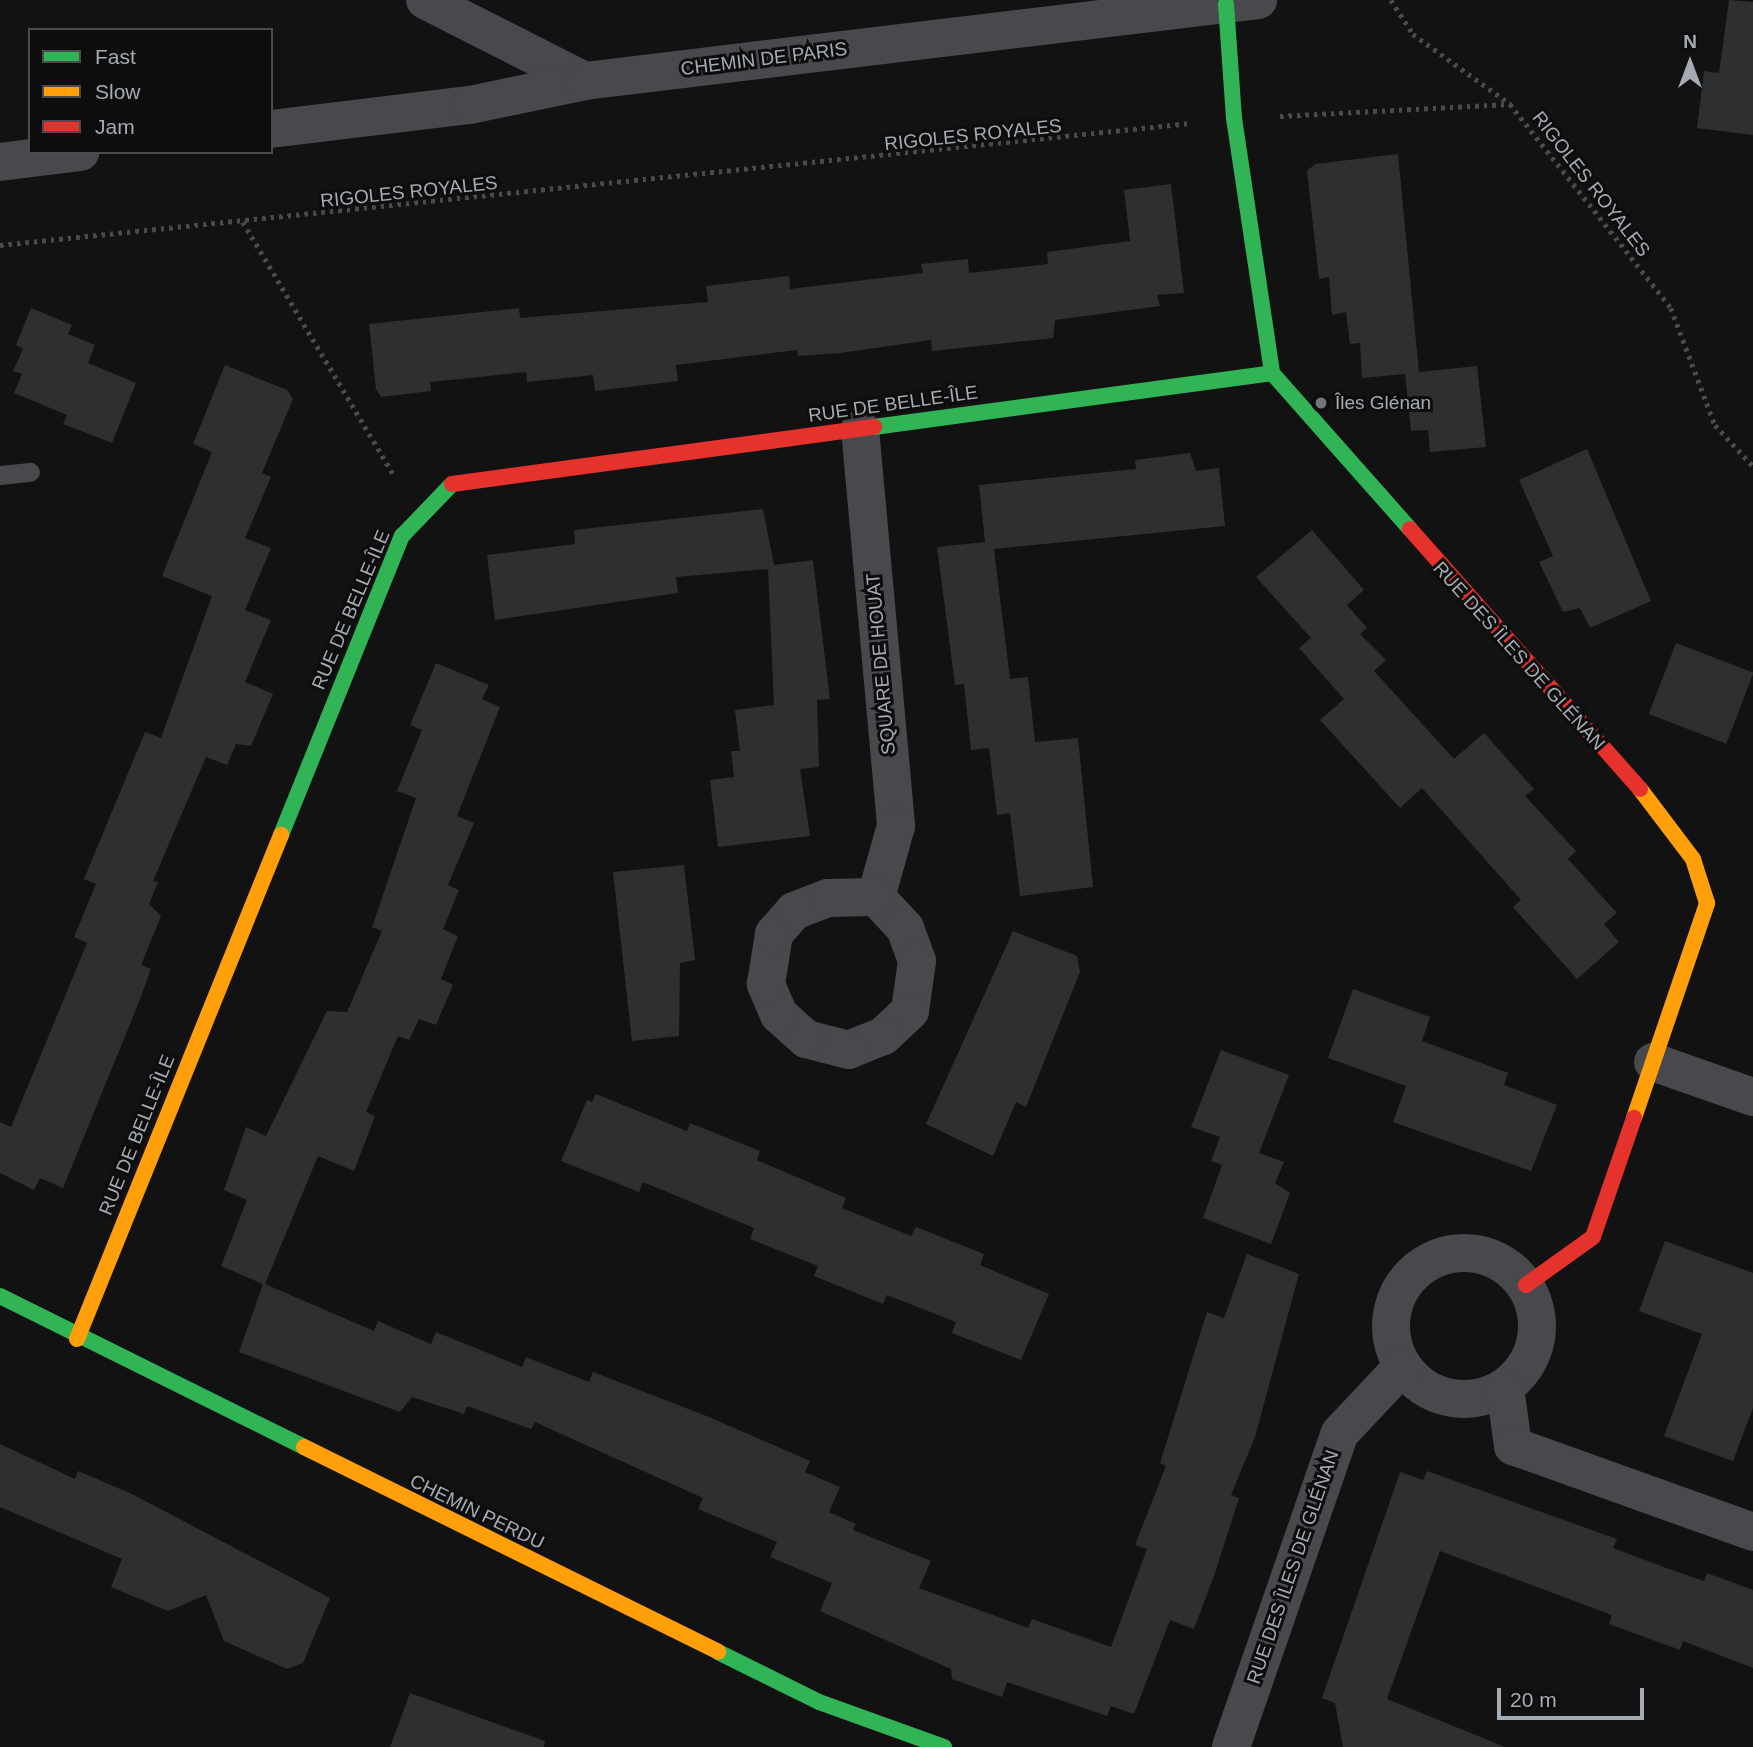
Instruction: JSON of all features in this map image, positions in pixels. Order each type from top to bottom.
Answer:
[{"type":"street","points":[[425,0],[584,81]]},
{"type":"street","points":[[1242,2],[1234,118],[1272,373]]},
{"type":"street","name":"CHEMIN DE PARIS","points":[[273,129],[470,105],[584,81],[1242,2]]},
{"type":"street","points":[[0,162],[64,154]]},
{"type":"street","name":"RUE DE BELLE-ÎLE","points":[[77,1339],[402,536],[449,484],[1272,373]]},
{"type":"street","name":"RUE DES ÎLES DE GLÉNAN","points":[[1272,373],[1665,818],[1693,859],[1707,903],[1593,1237],[1526,1285]]},
{"type":"street","name":"SQUARE DE HOUAT","points":[[860,429],[896,826],[876,897]]},
{"type":"street","points":[[1653,1062],[1753,1097]]},
{"type":"street","points":[[1468,1253],[1490,1258],[1526,1285],[1536,1307],[1534,1352],[1505,1388],[1461,1400],[1438,1395],[1402,1367],[1391,1323],[1407,1280],[1424,1265],[1468,1253]]},
{"type":"street","name":"CHEMIN PERDU","points":[[0,1296],[77,1339],[819,1702],[944,1747]]},
{"type":"street","name":"RUE DES ÎLES DE GLÉNAN","points":[[1231,1747],[1340,1433],[1402,1367]]},
{"type":"street","points":[[1505,1388],[1513,1446],[1753,1532]]},
{"type":"lane","points":[[0,475],[30,472]]},
{"type":"path","points":[[1391,0],[1413,34],[1510,104]]},
{"type":"path","name":"RIGOLES ROYALES","points":[[0,245],[1234,118],[1510,104],[1671,308],[1715,425],[1753,466]]},
{"type":"path","points":[[243,222],[419,517]]},
{"type":"building","points":[[1729,0],[1753,2],[1753,135],[1697,128],[1704,71],[1719,73]]},
{"type":"building","points":[[1398,154],[1419,372],[1477,366],[1486,447],[1430,452],[1428,430],[1411,431],[1405,374],[1362,378],[1360,343],[1350,344],[1346,312],[1332,315],[1329,277],[1319,279],[1307,171],[1315,164]]},
{"type":"building","points":[[1171,184],[1184,293],[1157,295],[1160,306],[1055,320],[1053,338],[932,351],[931,340],[840,353],[798,356],[797,350],[676,365],[678,381],[595,391],[593,375],[527,382],[526,372],[430,382],[431,391],[381,397],[376,389],[369,324],[519,308],[520,318],[708,302],[706,286],[789,276],[790,289],[923,273],[921,264],[968,259],[969,273],[1048,264],[1047,252],[1130,241],[1124,190]]},
{"type":"building","points":[[31,308],[72,325],[68,334],[95,345],[88,363],[136,383],[112,443],[63,424],[67,415],[14,393],[22,374],[13,371],[23,349],[16,345]]},
{"type":"building","points":[[225,365],[287,390],[293,399],[262,473],[271,477],[245,538],[271,548],[245,610],[271,620],[245,682],[273,694],[251,746],[236,744],[227,765],[206,757],[153,881],[158,882],[149,904],[161,916],[141,965],[151,969],[139,1002],[63,1188],[40,1178],[34,1190],[0,1173],[0,1122],[11,1127],[87,943],[74,937],[96,884],[84,879],[145,732],[161,738],[212,596],[162,576],[212,452],[193,444]]},
{"type":"building","points":[[1587,449],[1651,601],[1590,628],[1580,608],[1563,612],[1539,562],[1553,556],[1519,480]]},
{"type":"building","points":[[1190,453],[1196,471],[1219,468],[1225,526],[994,549],[1010,679],[1028,677],[1035,742],[1078,738],[1093,887],[1020,896],[1010,813],[997,815],[989,748],[971,750],[964,684],[955,685],[937,547],[985,542],[979,485],[1136,469],[1135,460]]},
{"type":"building","points":[[763,509],[774,565],[813,560],[830,699],[817,700],[819,767],[800,769],[810,836],[718,847],[710,780],[734,777],[731,751],[740,751],[735,710],[774,705],[768,569],[676,577],[678,593],[495,620],[487,555],[575,544],[574,530]]},
{"type":"building","points":[[1312,530],[1364,590],[1347,605],[1367,628],[1360,634],[1386,660],[1374,671],[1454,759],[1484,733],[1534,789],[1525,796],[1576,851],[1568,859],[1617,913],[1604,924],[1619,942],[1577,979],[1513,907],[1521,900],[1422,788],[1400,808],[1320,720],[1344,699],[1299,648],[1311,638],[1256,577]]},
{"type":"building","points":[[1676,643],[1753,673],[1726,744],[1649,714]]},
{"type":"building","points":[[436,663],[489,685],[482,699],[500,707],[457,816],[474,823],[448,885],[459,890],[443,929],[458,936],[441,979],[453,985],[436,1025],[419,1019],[409,1040],[398,1036],[366,1112],[375,1116],[354,1171],[318,1156],[265,1284],[374,1331],[378,1321],[431,1344],[436,1332],[522,1367],[526,1357],[589,1382],[593,1372],[709,1417],[810,1461],[805,1472],[840,1487],[829,1512],[856,1524],[853,1530],[931,1561],[919,1588],[1028,1628],[1032,1619],[1111,1647],[1147,1549],[1135,1545],[1166,1466],[1160,1463],[1207,1312],[1224,1318],[1247,1254],[1299,1274],[1255,1437],[1231,1495],[1239,1498],[1214,1576],[1194,1629],[1170,1620],[1134,1714],[1111,1706],[1107,1716],[1007,1682],[1002,1697],[952,1679],[951,1669],[820,1611],[832,1583],[770,1557],[777,1542],[698,1509],[703,1498],[535,1422],[531,1429],[467,1406],[464,1414],[412,1397],[400,1412],[239,1352],[263,1284],[221,1266],[247,1200],[224,1190],[246,1127],[266,1136],[327,1011],[347,1012],[382,931],[372,927],[416,798],[397,791],[422,730],[410,725]]},
{"type":"building","points":[[684,865],[695,960],[680,963],[679,1036],[632,1041],[613,872]]},
{"type":"building","points":[[1013,931],[1077,956],[1080,972],[1026,1107],[1016,1102],[993,1156],[926,1124]]},
{"type":"building","points":[[1353,989],[1430,1017],[1422,1041],[1508,1073],[1504,1085],[1557,1105],[1531,1171],[1393,1122],[1406,1086],[1328,1058]]},
{"type":"building","points":[[1221,1050],[1289,1075],[1259,1153],[1284,1162],[1275,1183],[1290,1193],[1271,1244],[1203,1218],[1222,1165],[1211,1161],[1220,1137],[1191,1127]]},
{"type":"building","points":[[596,1094],[687,1131],[690,1123],[760,1151],[757,1160],[846,1198],[842,1208],[911,1236],[916,1227],[984,1254],[980,1265],[1049,1294],[1021,1360],[952,1333],[956,1322],[887,1295],[883,1304],[814,1276],[818,1266],[750,1239],[754,1228],[643,1182],[639,1192],[561,1161],[587,1100],[592,1102]]},
{"type":"building","points":[[1665,1241],[1753,1273],[1753,1408],[1733,1461],[1664,1436],[1702,1334],[1639,1311]]},
{"type":"building","points":[[0,1444],[75,1479],[78,1471],[132,1494],[330,1598],[303,1663],[287,1669],[224,1641],[206,1595],[168,1611],[111,1587],[122,1559],[0,1507]]},
{"type":"building","points":[[1427,1471],[1617,1539],[1613,1548],[1669,1569],[1704,1581],[1707,1573],[1753,1590],[1753,1668],[1683,1641],[1680,1650],[1609,1624],[1612,1615],[1440,1551],[1387,1699],[1505,1747],[1343,1747],[1335,1703],[1322,1698],[1400,1472],[1423,1480]]},
{"type":"building","points":[[410,1693],[545,1741],[544,1747],[390,1747]]},
{"type":"traffic: fast","points":[[1226,4],[1234,118],[1272,373],[1410,529]]},
{"type":"traffic: fast","points":[[874,427],[1272,373]]},
{"type":"traffic: fast","points":[[281,835],[402,536],[452,484]]},
{"type":"traffic: fast","points":[[0,1296],[304,1447]]},
{"type":"traffic: fast","points":[[718,1652],[819,1702],[944,1747]]},
{"type":"traffic: slow","points":[[1634,1118],[1707,903],[1693,859],[1640,789]]},
{"type":"traffic: slow","points":[[77,1339],[281,835]]},
{"type":"traffic: slow","points":[[304,1447],[718,1652]]},
{"type":"traffic: jam","points":[[452,484],[874,427]]},
{"type":"traffic: jam","points":[[1410,529],[1640,789]]},
{"type":"traffic: jam","points":[[1526,1285],[1593,1237],[1634,1118]]},
{"type":"place","name":"Îles Glénan","points":[[1321,403]]}]
